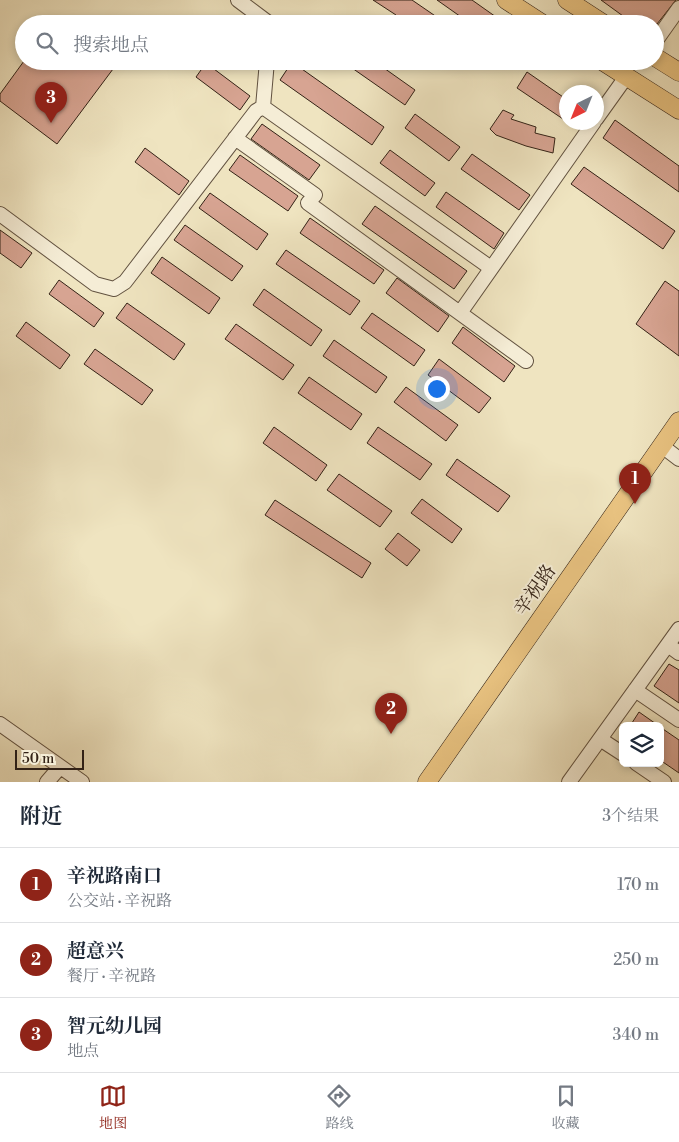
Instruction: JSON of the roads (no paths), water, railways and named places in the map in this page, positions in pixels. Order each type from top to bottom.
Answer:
[{"type":"main road","points":[[506,0],[529,15]]},
{"type":"main road","points":[[567,0],[590,15]]},
{"type":"main road","points":[[664,62],[679,72]]},
{"type":"main road","points":[[616,70],[679,110]]},
{"type":"main road","name":"辛祝路","points":[[427,782],[679,422]]},
{"type":"street","points":[[238,0],[258,15]]},
{"type":"street","points":[[664,29],[679,8]]},
{"type":"street","points":[[263,107],[266,70]]},
{"type":"street","points":[[604,108],[626,77]]},
{"type":"street","points":[[0,214],[95,284],[114,289],[125,282],[256,111],[263,107]]},
{"type":"street","points":[[263,107],[491,268]]},
{"type":"street","points":[[460,313],[588,130]]},
{"type":"street","points":[[235,138],[315,195],[308,203],[526,361]]},
{"type":"street","points":[[662,446],[679,459]]},
{"type":"street","points":[[569,782],[635,690],[673,649],[679,629]]},
{"type":"street","points":[[635,690],[679,720]]},
{"type":"street","points":[[0,724],[82,782]]},
{"type":"street","points":[[600,739],[619,751]]},
{"type":"street","points":[[47,782],[60,766]]},
{"type":"street","points":[[642,767],[664,782]]},
{"type":"place","name":"智元幼儿园","points":[[51,123]]},
{"type":"place","name":"辛祝路南口","points":[[635,504]]},
{"type":"place","name":"超意兴","points":[[391,734]]}]
